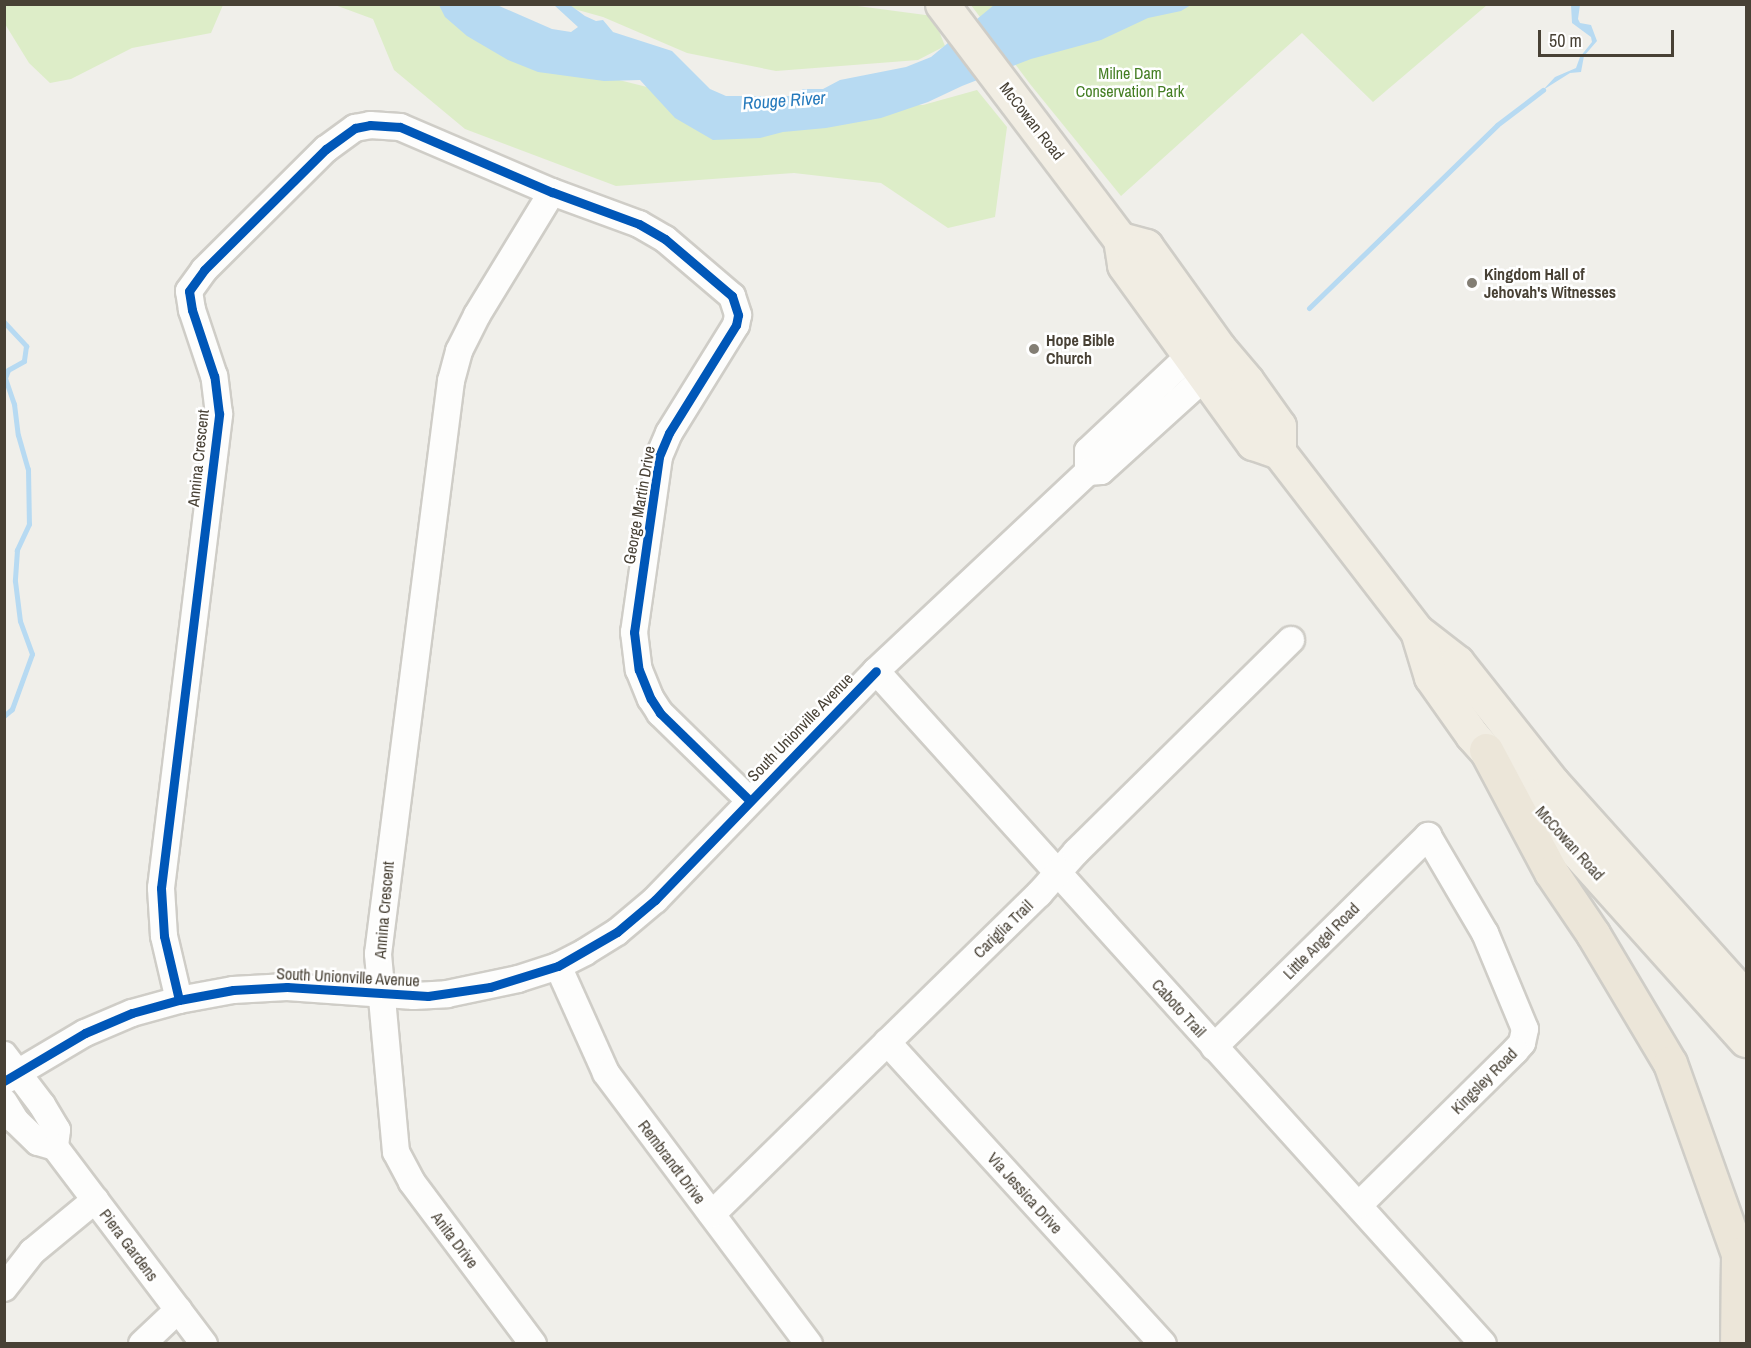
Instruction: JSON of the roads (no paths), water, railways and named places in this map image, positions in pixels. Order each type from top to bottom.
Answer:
[{"type":"highway","points":[[1486,750],[1551,872],[1593,934],[1670,1064],[1738,1254],[1737,1344]]},
{"type":"main road","name":"McCowan Road","points":[[949,14],[1014,96],[1120,239],[1124,265],[1204,360],[1247,381],[1279,426],[1279,452],[1417,631],[1457,662],[1552,783],[1746,998]]},
{"type":"main road","name":"McCowan Road","points":[[1417,631],[1431,677],[1486,750],[1746,1040]]},
{"type":"street","name":"Annina Crescent","points":[[179,1000],[164,936],[161,888],[219,414],[214,376],[192,310],[189,291],[191,285],[327,149],[355,128],[370,125],[400,127],[552,192],[477,315],[459,351],[451,381],[387,866],[378,954],[394,1129]]},
{"type":"street","name":"George Martin Drive","points":[[552,192],[639,224],[665,239],[724,288],[736,304],[738,315],[736,325],[669,433],[659,457],[634,632],[639,670],[651,699],[660,712],[749,800]]},
{"type":"street","name":"South Unionville Avenue","points":[[8,1069],[102,1025],[179,1000],[233,990],[280,987],[428,996],[474,990],[558,966],[617,932],[638,915],[876,670],[1088,472],[1088,451],[1204,360]]},
{"type":"street","name":"Cariglia Trail","points":[[712,1214],[1290,640]]},
{"type":"street","name":"Caboto Trail","points":[[876,670],[1483,1344]]},
{"type":"street","name":"Little Angel Road","points":[[1214,1047],[1428,836]]},
{"type":"street","name":"Kingsley Road","points":[[1359,1205],[1515,1051],[1522,1043],[1525,1029],[1485,933],[1428,836]]},
{"type":"street","name":"Rembrandt Drive","points":[[558,966],[599,1062],[809,1344]]},
{"type":"street","name":"Via Jessica Drive","points":[[887,1042],[1163,1344]]},
{"type":"street","name":"Piera Gardens","points":[[8,1069],[42,1105],[57,1130],[55,1147]]},
{"type":"street","name":"Piera Gardens","points":[[4,1102],[16,1121],[38,1142],[55,1147],[204,1344]]},
{"type":"street","name":"Anita Drive","points":[[394,1129],[396,1152],[412,1182],[533,1344]]},
{"type":"street","points":[[4,1288],[32,1252],[95,1200]]},
{"type":"street","points":[[142,1344],[178,1310]]},
{"type":"water","name":"Rouge River","points":[[439,5],[497,5],[552,29],[571,32],[578,27],[554,5],[570,5],[596,21],[603,20],[613,32],[672,51],[710,89],[726,96],[792,96],[803,89],[823,89],[840,80],[906,67],[931,57],[994,5],[1191,5],[1181,11],[1148,18],[1101,40],[1031,59],[928,102],[881,118],[826,128],[783,132],[760,138],[713,140],[675,118],[640,80],[604,81],[538,72],[508,60],[467,36],[445,17]]},
{"type":"water","points":[[1571,5],[1580,5],[1578,19],[1580,23],[1591,25],[1597,41],[1584,56],[1581,72],[1570,73],[1543,90],[1555,77],[1576,68],[1580,57],[1592,42],[1591,37],[1572,23]]},
{"type":"waterway","points":[[1309,308],[1497,125],[1543,90]]},
{"type":"waterway","points":[[4,322],[26,346],[24,361],[8,370],[5,378],[14,404],[18,435],[28,469],[29,524],[17,550],[15,581],[20,621],[32,654],[12,709],[4,716]]},
{"type":"place","name":"Kingdom Hall of Jehovah's Witnesses","points":[[1472,283]]},
{"type":"place","name":"Hope Bible Church","points":[[1034,349]]},
{"type":"park label","name":"Milne Dam Conservation Park","points":[[1130,82]]}]
